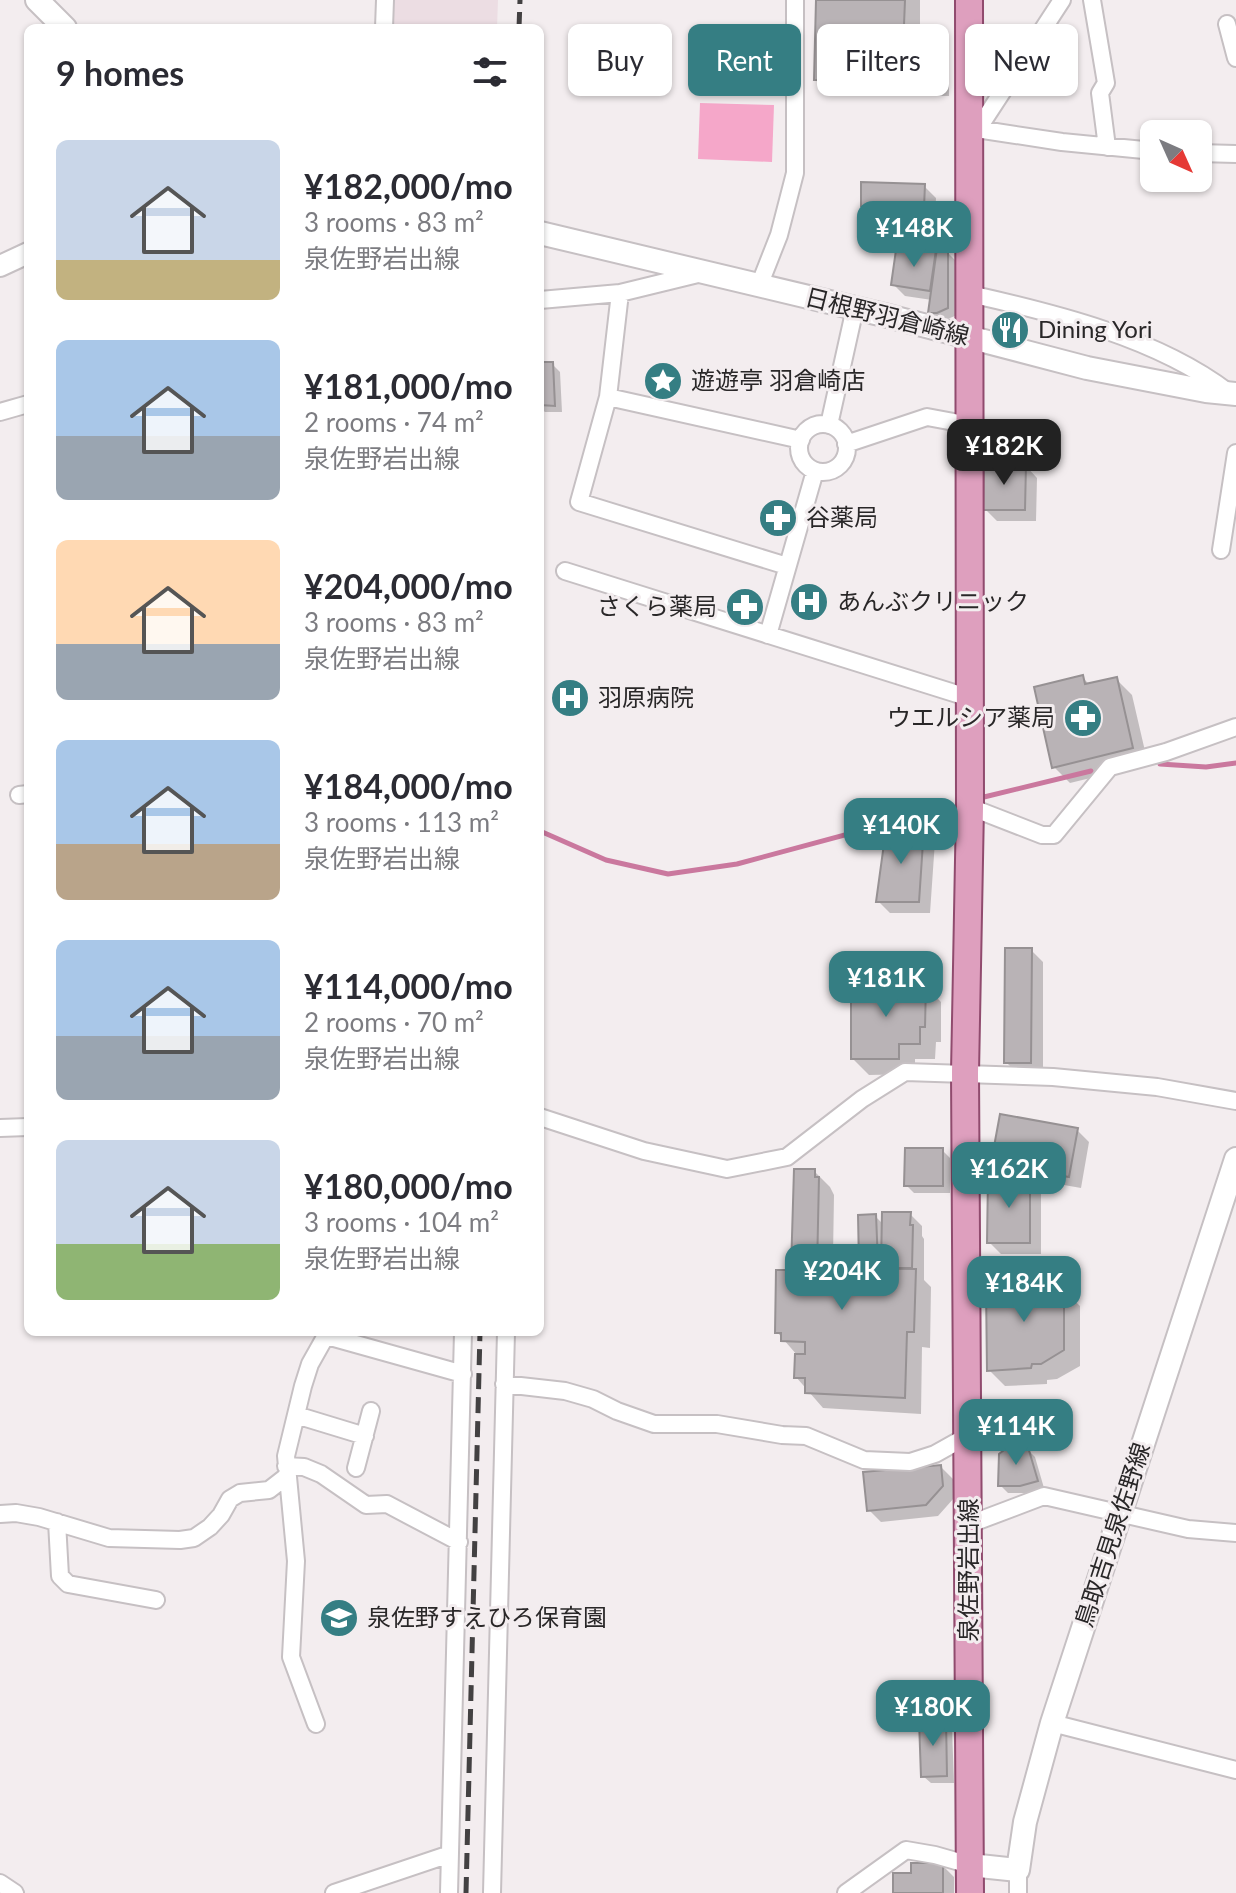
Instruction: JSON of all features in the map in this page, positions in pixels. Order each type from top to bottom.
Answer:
[{"type":"main road","points":[[37,0],[61,24]]},
{"type":"main road","name":"泉佐野岩出線","points":[[969,0],[974,129],[970,294],[970,807],[965,1073],[970,1893]]},
{"type":"main road","name":"日根野羽倉崎線","points":[[544,234],[855,308],[1087,368],[1232,393]]},
{"type":"main road","name":"鳥取吉見泉佐野線","points":[[1018,1870],[1025,1822],[1052,1723],[1236,1159]]},
{"type":"main road","points":[[970,1865],[1018,1870]]},
{"type":"street","points":[[384,24],[385,0]]},
{"type":"street","points":[[759,286],[779,235],[795,173],[795,0]]},
{"type":"street","points":[[1062,0],[974,129],[1140,150]]},
{"type":"street","points":[[1092,0],[1106,83],[1100,93],[1107,147]]},
{"type":"street","points":[[1227,24],[1236,58]]},
{"type":"street","points":[[1212,153],[1236,154]]},
{"type":"street","points":[[0,266],[24,255]]},
{"type":"street","points":[[544,300],[620,293],[703,272]]},
{"type":"street","points":[[620,293],[608,397],[579,502],[787,566]]},
{"type":"street","points":[[970,294],[1047,311],[1175,358],[1232,393]]},
{"type":"street","points":[[829,425],[855,308]]},
{"type":"street","points":[[608,397],[801,440]]},
{"type":"street","points":[[0,412],[24,405]]},
{"type":"street","points":[[846,444],[927,417],[970,425]]},
{"type":"street","points":[[829,425],[839,430],[846,444],[843,460],[838,466],[823,472],[815,471],[800,455],[801,440],[810,428],[829,425]]},
{"type":"street","points":[[1221,550],[1236,453]]},
{"type":"street","points":[[768,635],[815,471]]},
{"type":"street","points":[[565,571],[970,698]]},
{"type":"street","points":[[970,807],[1042,835],[1054,835],[1110,767],[1166,752],[1236,727]]},
{"type":"street","points":[[544,1118],[644,1151],[727,1169],[787,1157],[862,1099],[905,1072],[1053,1077],[1157,1087],[1236,1101]]},
{"type":"street","points":[[0,1128],[24,1127]]},
{"type":"street","points":[[316,1724],[291,1657],[296,1561],[286,1456],[310,1364],[326,1336]]},
{"type":"street","points":[[334,1336],[463,1374]]},
{"type":"street","points":[[449,1893],[463,1336]]},
{"type":"street","points":[[492,1893],[506,1336]]},
{"type":"street","points":[[504,1384],[565,1391],[654,1424],[717,1424],[806,1436],[864,1460],[910,1462],[935,1454],[969,1435]]},
{"type":"street","points":[[356,1468],[371,1411]]},
{"type":"street","points":[[296,1415],[365,1436]]},
{"type":"street","points":[[0,1514],[16,1513],[57,1522],[109,1538],[194,1538],[210,1527],[230,1499],[240,1493],[269,1490],[287,1471],[304,1467],[321,1474],[366,1505],[387,1504],[459,1542]]},
{"type":"street","points":[[970,1524],[1044,1496],[1188,1529],[1236,1533]]},
{"type":"street","points":[[57,1522],[60,1576],[68,1584],[156,1600]]},
{"type":"street","points":[[1052,1723],[1236,1770]]},
{"type":"street","points":[[846,1893],[906,1850],[970,1865]]},
{"type":"street","points":[[334,1893],[450,1854]]},
{"type":"street","points":[[1018,1870],[1018,1893]]},
{"type":"street","points":[[0,1883],[15,1893]]},
{"type":"shaded area","points":[[390,0],[498,0],[497,24],[389,24]]},
{"type":"shaded area","points":[[700,103],[774,105],[772,162],[698,159]]},
{"type":"building","points":[[816,0],[905,0],[904,24],[817,24],[817,80],[814,80]]},
{"type":"building","points":[[861,182],[925,184],[924,208],[861,206]]},
{"type":"building","points":[[914,246],[936,250],[930,291],[891,285],[896,250],[913,253]]},
{"type":"building","points":[[937,248],[948,250],[948,308],[928,313]]},
{"type":"building","points":[[544,362],[553,362],[555,406],[544,405]]},
{"type":"building","points":[[984,464],[1026,464],[1025,510],[983,510]]},
{"type":"building","name":"ウエルシア薬局","points":[[1083,675],[1085,684],[1117,677],[1133,748],[1052,768],[1034,687]]},
{"type":"building","points":[[924,827],[919,902],[876,902],[886,829]]},
{"type":"building","points":[[1005,948],[1032,948],[1031,1063],[1004,1063]]},
{"type":"building","points":[[851,984],[926,984],[925,1027],[920,1027],[920,1044],[899,1044],[899,1059],[851,1059]]},
{"type":"building","points":[[1000,1114],[1078,1128],[1069,1177],[991,1163]]},
{"type":"building","points":[[905,1148],[943,1148],[943,1186],[904,1186]]},
{"type":"building","points":[[794,1169],[815,1169],[815,1177],[819,1177],[817,1270],[822,1270],[822,1254],[847,1255],[847,1268],[916,1269],[914,1332],[907,1332],[905,1398],[805,1393],[805,1378],[794,1378],[795,1354],[805,1354],[805,1342],[781,1341],[781,1333],[775,1333],[776,1270],[791,1270]]},
{"type":"building","points":[[988,1176],[1030,1176],[1030,1243],[987,1243]]},
{"type":"building","points":[[882,1212],[911,1212],[912,1268],[881,1268]]},
{"type":"building","points":[[876,1214],[878,1264],[859,1265],[858,1215]]},
{"type":"building","points":[[1016,1273],[1035,1273],[1035,1288],[1064,1288],[1064,1350],[1041,1364],[1032,1364],[1031,1368],[987,1371],[986,1287],[1017,1287]]},
{"type":"building","points":[[1008,1447],[1028,1447],[1038,1481],[1020,1486],[998,1486],[999,1454]]},
{"type":"building","points":[[941,1465],[943,1486],[926,1505],[867,1511],[863,1472]]},
{"type":"building","points":[[946,1719],[947,1776],[921,1777],[919,1720]]},
{"type":"building","points":[[911,1863],[943,1863],[943,1893],[893,1893],[893,1873],[911,1873]]},
{"type":"waterway","points":[[1160,764],[1206,767],[1236,763]]},
{"type":"waterway","points":[[984,797],[1091,771]]},
{"type":"waterway","points":[[544,833],[606,860],[668,874],[737,864],[945,808]]},
{"type":"railway","points":[[519,24],[520,0]]},
{"type":"railway","points":[[466,1893],[480,1336]]},
{"type":"place","name":"Dining Yori","points":[[1010,330]]},
{"type":"place","name":"遊遊亭 羽倉崎店","points":[[663,381]]},
{"type":"place","name":"谷薬局","points":[[778,518]]},
{"type":"place","name":"あんぶクリニック","points":[[809,602]]},
{"type":"place","name":"さくら薬局","points":[[745,607]]},
{"type":"place","name":"羽原病院","points":[[570,698]]},
{"type":"place","name":"ウエルシア薬局","points":[[1083,718]]},
{"type":"place","name":"泉佐野すえひろ保育園","points":[[339,1618]]}]
